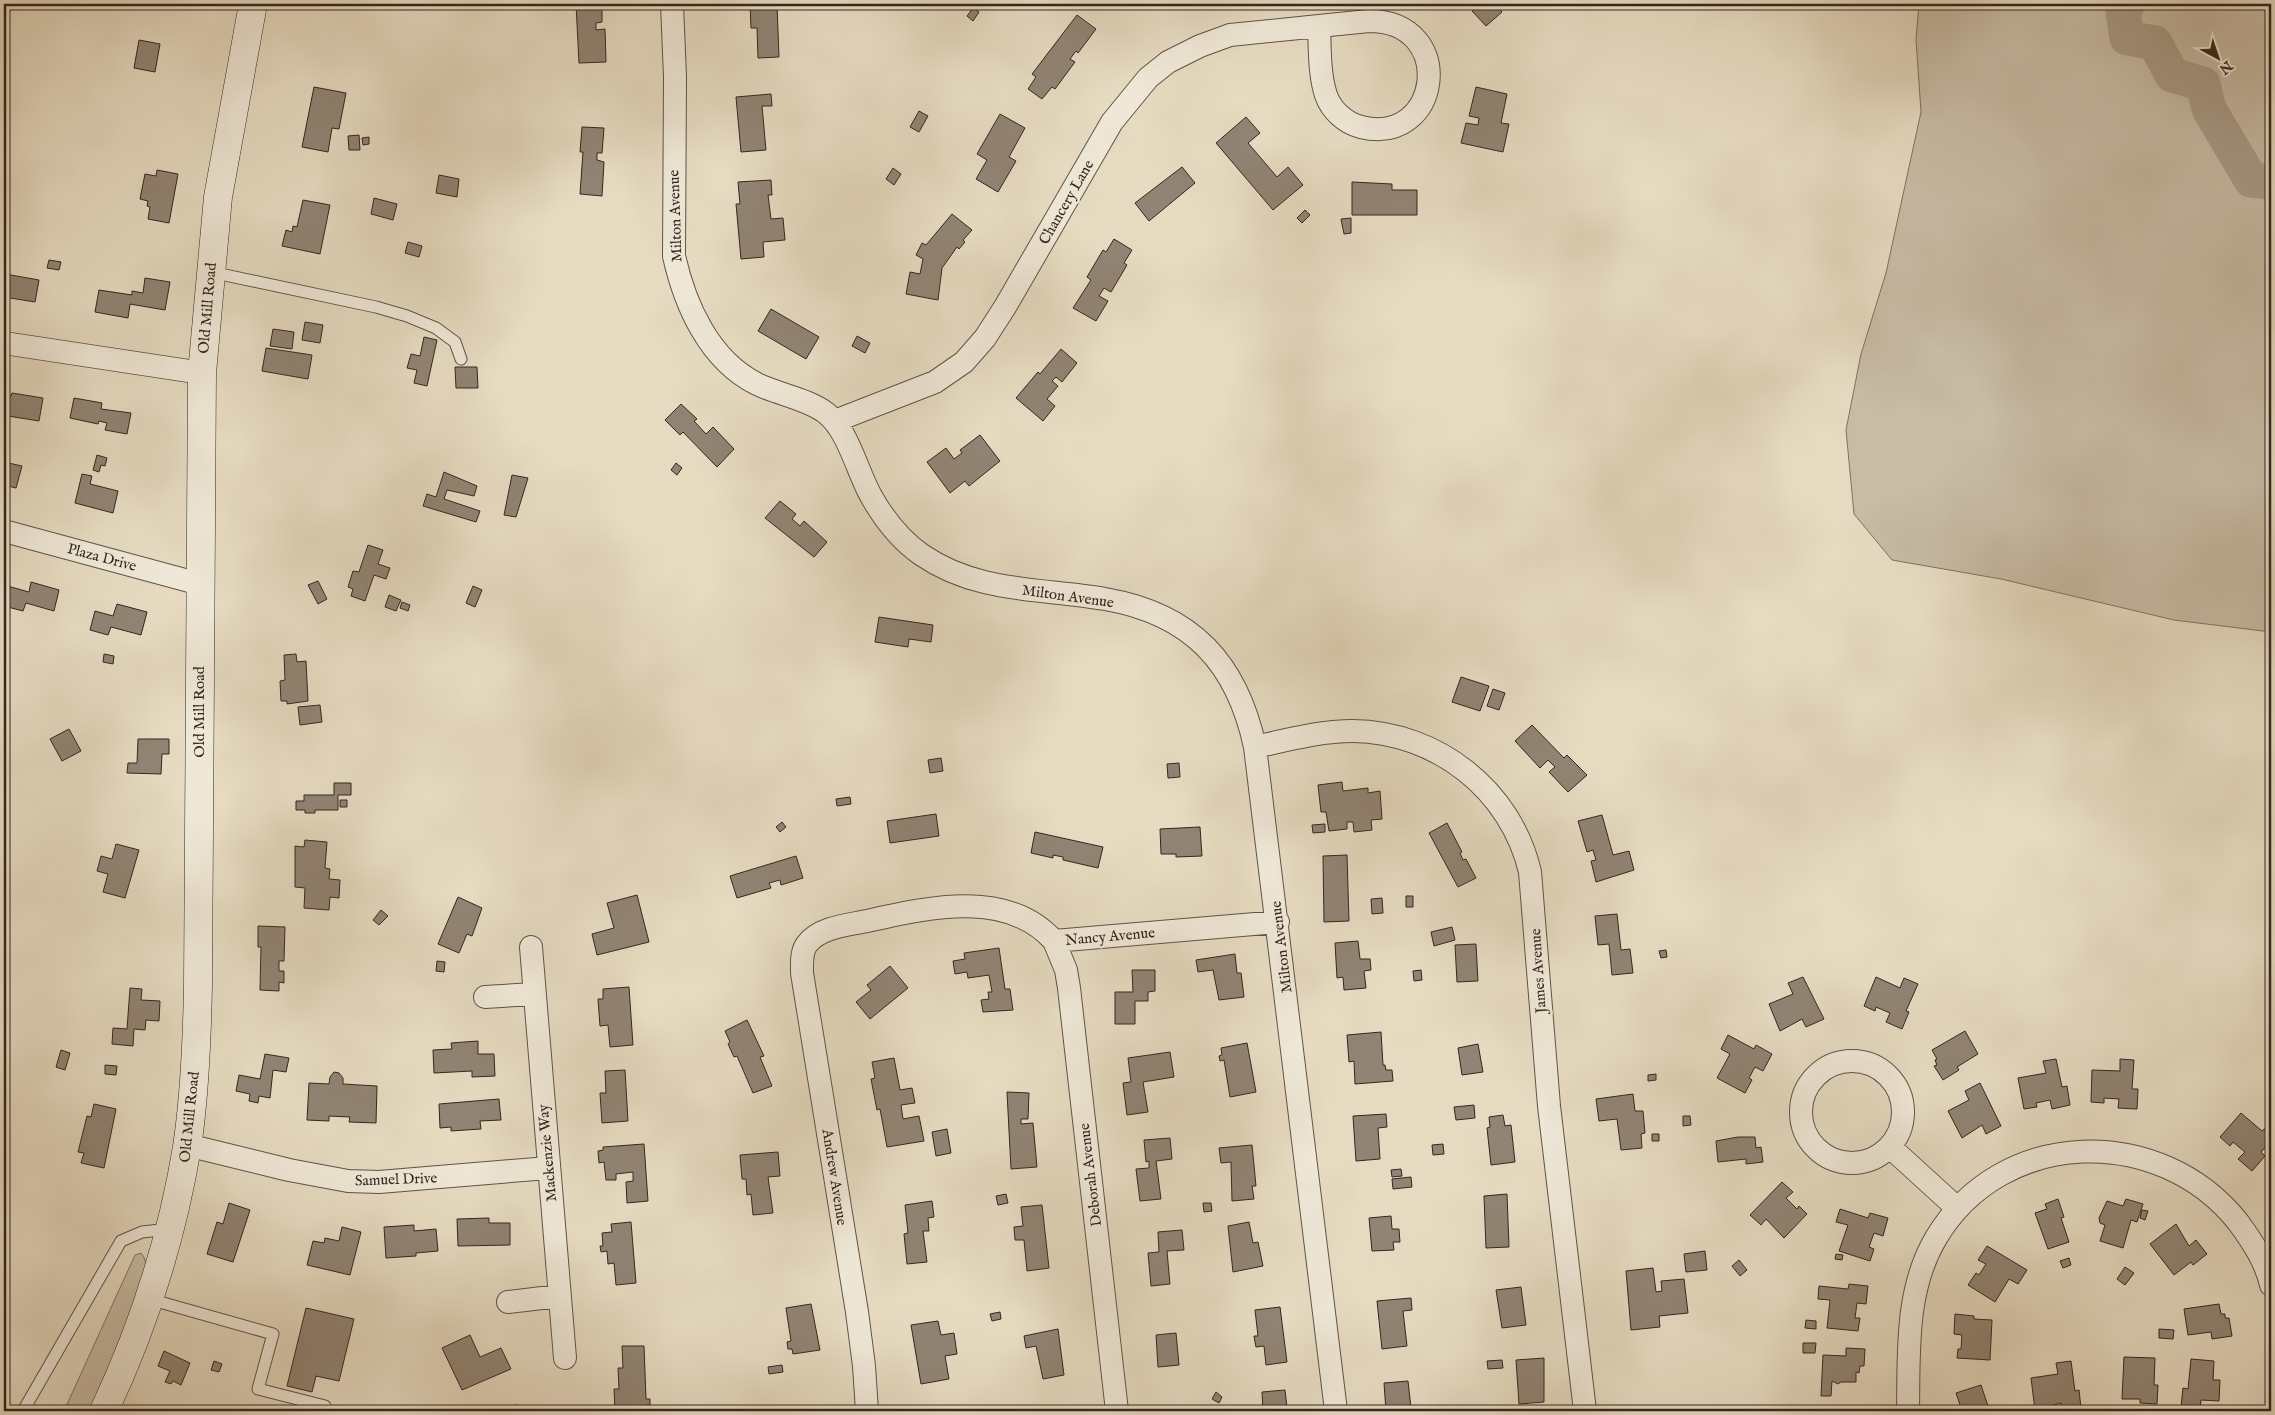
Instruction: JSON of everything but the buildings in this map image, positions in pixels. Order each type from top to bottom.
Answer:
[{"type":"street","name":"Old Mill Road","points":[[104,1411],[126,1362],[149,1299],[170,1229],[187,1145],[197,1041],[202,373],[219,191],[253,4]]},
{"type":"street","name":"Milton Avenue","points":[[672,4],[675,76],[674,256],[685,297],[704,334],[719,353],[754,383],[824,411],[835,421],[870,495],[902,539],[933,562],[969,579],[1025,591],[1105,599],[1137,608],[1179,626],[1202,641],[1220,662],[1238,692],[1250,723],[1255,748],[1278,922],[1336,1411]]},
{"type":"street","name":"Chancery Lane","points":[[835,421],[935,382],[964,362],[985,338],[1005,307],[1112,122],[1148,78],[1168,62],[1200,46],[1230,35],[1319,26],[1381,22],[1401,28],[1415,38],[1428,60],[1430,81],[1423,101],[1411,117],[1386,129],[1369,129],[1355,126],[1336,112],[1326,96],[1323,83],[1319,26]]},
{"type":"street","points":[[4,343],[202,373]]},
{"type":"street","name":"Plaza Drive","points":[[4,531],[200,584]]},
{"type":"street","name":"James Avenue","points":[[1255,748],[1293,738],[1353,731],[1406,740],[1440,754],[1462,767],[1492,794],[1510,819],[1525,852],[1530,872],[1548,1106],[1585,1411]]},
{"type":"street","name":"Nancy Avenue","points":[[807,944],[824,932],[841,927],[946,905],[973,906],[1013,915],[1037,926],[1054,941],[1278,922]]},
{"type":"street","name":"Deborah Avenue","points":[[1054,941],[1066,970],[1069,988],[1117,1411]]},
{"type":"street","name":"Andrew Avenue","points":[[807,944],[803,954],[802,973],[857,1312],[864,1366],[867,1411]]},
{"type":"street","name":"Mackenzie Way","points":[[531,947],[565,1358]]},
{"type":"street","points":[[486,997],[534,994]]},
{"type":"street","points":[[1857,1061],[1876,1067],[1892,1080],[1898,1089],[1903,1106],[1900,1128],[1890,1147],[1874,1159],[1851,1164],[1830,1159],[1813,1146],[1802,1126],[1801,1101],[1808,1085],[1822,1069],[1834,1063],[1857,1061]]},
{"type":"street","name":"Samuel Drive","points":[[187,1145],[289,1170],[348,1181],[388,1181],[548,1168]]},
{"type":"street","points":[[1890,1147],[1957,1208]]},
{"type":"street","points":[[1908,1411],[1910,1338],[1915,1296],[1920,1277],[1935,1240],[1957,1208],[1994,1179],[2032,1161],[2088,1151],[2140,1157],[2184,1175],[2217,1199],[2253,1242],[2271,1285]]},
{"type":"street","points":[[508,1302],[560,1296]]},
{"type":"lane","points":[[210,272],[376,307],[407,316],[436,328],[455,342],[461,359]]},
{"type":"lane","points":[[23,1411],[121,1241],[142,1232],[170,1229]]},
{"type":"lane","points":[[149,1299],[273,1334],[258,1389],[325,1406]]},
{"type":"shaded area","points":[[1919,4],[2271,4],[2271,632],[2174,620],[2001,579],[1892,560],[1854,514],[1846,430],[1861,354],[1886,273],[1921,112],[1916,40]]},
{"type":"shaded area","points":[[141,1253],[146,1266],[143,1280],[91,1411],[64,1411],[135,1255]]},
{"type":"waterway","points":[[2128,4],[2123,12],[2127,38],[2155,43],[2172,75],[2203,84],[2209,109],[2251,180],[2271,182]]}]
